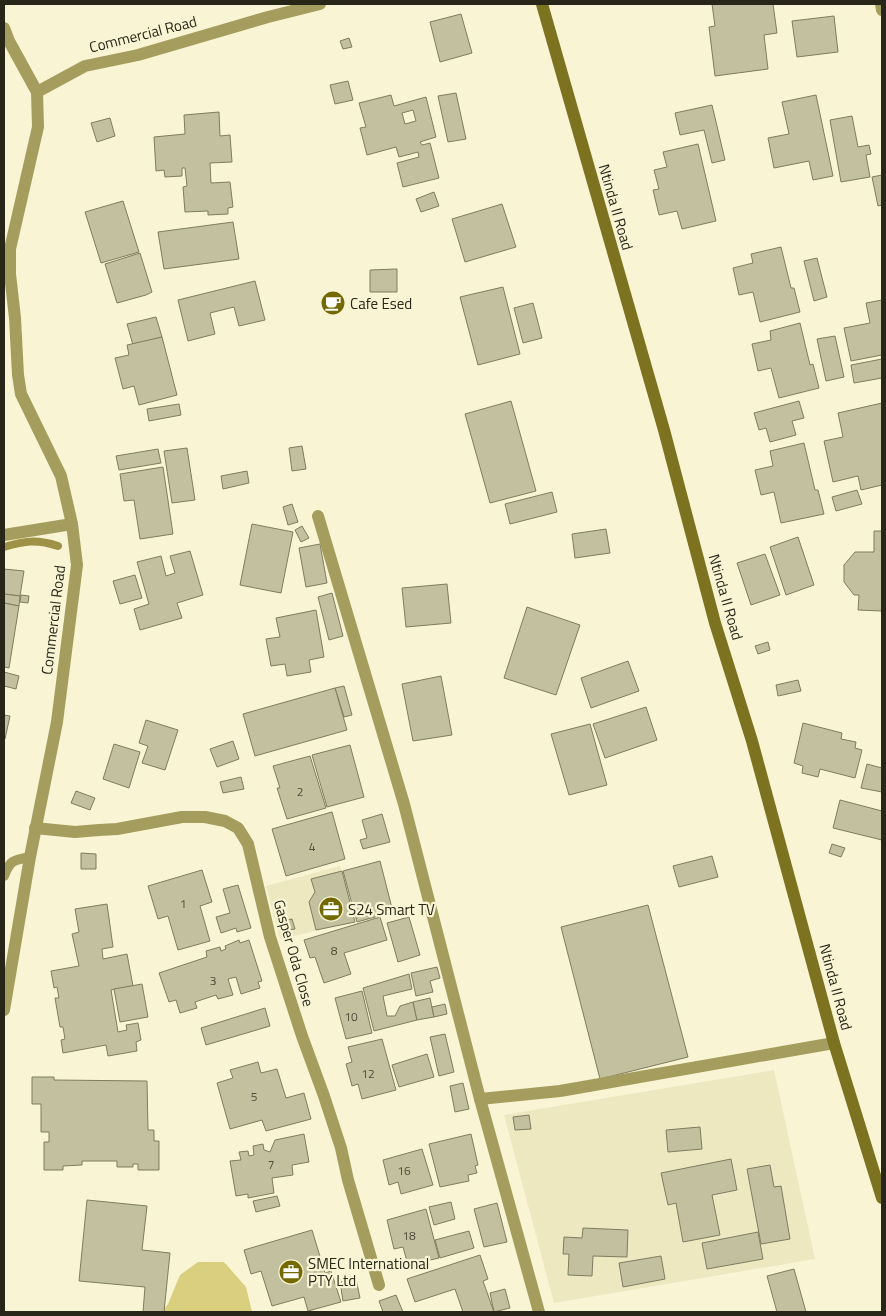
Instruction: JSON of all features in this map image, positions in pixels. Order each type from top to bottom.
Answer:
[{"type":"street","name":"Commercial Road","points":[[37,92],[85,66],[138,55],[268,17],[320,4]]},
{"type":"street","name":"Ntinda II Road","points":[[542,4],[664,430],[715,623],[752,741],[834,1043],[882,1198]]},
{"type":"street","points":[[881,4],[882,10]]},
{"type":"street","name":"Commercial Road","points":[[4,28],[37,92],[38,127],[10,248],[7,274],[15,318],[18,375],[21,394],[62,476],[72,524],[77,565],[57,722],[35,828],[4,1010]]},
{"type":"street","points":[[318,516],[404,804],[480,1099],[539,1312]]},
{"type":"street","points":[[4,535],[72,524]]},
{"type":"street","name":"Gasper Oda Close","points":[[35,828],[75,832],[117,829],[182,817],[206,817],[225,821],[238,828],[248,844],[270,937],[341,1148],[348,1180],[379,1285]]},
{"type":"street","points":[[480,1099],[560,1091],[834,1043]]},
{"type":"lane","points":[[4,876],[8,864],[17,859],[30,857]]},
{"type":"shaded area","points":[[340,866],[355,922],[280,939],[266,886]]},
{"type":"shaded area","points":[[774,1070],[815,1259],[554,1303],[504,1115]]},
{"type":"shaded area","points":[[198,1262],[224,1262],[246,1287],[252,1312],[162,1312],[168,1304],[180,1275]]},
{"type":"building","points":[[712,4],[773,4],[777,33],[764,35],[768,69],[715,76],[709,27],[715,26]]},
{"type":"building","points":[[461,14],[472,53],[440,62],[430,22]]},
{"type":"building","points":[[834,16],[838,52],[797,57],[792,21]]},
{"type":"building","points":[[349,38],[352,47],[343,49],[340,41]]},
{"type":"building","points":[[348,81],[353,100],[335,104],[330,85]]},
{"type":"building","points":[[456,93],[466,139],[448,142],[438,96]]},
{"type":"building","points":[[391,95],[394,106],[426,97],[436,137],[420,142],[422,145],[430,143],[439,178],[403,187],[397,163],[419,157],[418,152],[399,157],[396,147],[367,155],[360,128],[366,127],[359,103]],"holes":[[[413,110],[416,121],[405,124],[402,113]]]},
{"type":"building","points":[[816,95],[833,176],[813,180],[809,161],[774,168],[768,138],[789,134],[782,102]]},
{"type":"building","points":[[712,105],[725,160],[712,163],[704,130],[680,135],[675,113]]},
{"type":"building","points":[[219,112],[220,136],[230,135],[232,162],[210,163],[211,183],[230,182],[233,207],[228,208],[228,214],[208,215],[208,211],[185,212],[183,187],[187,186],[185,168],[182,168],[182,176],[165,177],[164,170],[156,171],[154,137],[185,134],[184,115]]},
{"type":"building","points":[[852,116],[858,147],[869,145],[871,154],[866,155],[870,177],[841,182],[830,120]]},
{"type":"building","points":[[110,118],[115,136],[97,142],[91,123]]},
{"type":"building","points":[[698,144],[716,221],[682,229],[677,211],[659,215],[653,190],[659,189],[654,170],[667,167],[663,152]]},
{"type":"building","points":[[882,175],[882,205],[878,206],[872,177]]},
{"type":"building","points":[[434,192],[439,206],[421,212],[416,199]]},
{"type":"building","points":[[123,201],[139,252],[101,263],[85,212]]},
{"type":"building","points":[[502,204],[516,247],[465,262],[452,219]]},
{"type":"building","points":[[233,222],[239,259],[164,269],[158,232]]},
{"type":"building","points":[[781,247],[791,288],[794,288],[800,312],[760,322],[753,292],[739,295],[733,268],[753,263],[751,254]]},
{"type":"building","points":[[140,253],[152,292],[117,303],[105,264]]},
{"type":"building","points":[[817,258],[827,297],[814,301],[804,261]]},
{"type":"building","points":[[397,269],[397,292],[370,292],[370,270]]},
{"type":"building","points":[[255,281],[265,320],[239,326],[234,307],[210,313],[215,334],[188,341],[178,300]]},
{"type":"building","points":[[503,287],[520,354],[478,365],[460,297]]},
{"type":"building","points":[[882,300],[882,355],[851,361],[844,328],[870,323],[866,303]]},
{"type":"building","points":[[533,303],[542,338],[523,343],[514,308]]},
{"type":"building","points":[[156,317],[162,337],[133,345],[127,324]]},
{"type":"building","points":[[800,323],[810,365],[813,364],[819,388],[779,398],[771,368],[758,371],[752,344],[771,340],[770,331]]},
{"type":"building","points":[[835,336],[844,377],[826,381],[817,339]]},
{"type":"building","points":[[162,337],[177,395],[139,405],[134,386],[123,389],[115,358],[129,355],[127,345]]},
{"type":"building","points":[[882,359],[882,378],[854,383],[851,365]]},
{"type":"building","points":[[511,401],[536,491],[490,503],[465,414]]},
{"type":"building","points":[[799,401],[804,418],[792,421],[796,435],[770,442],[766,428],[759,430],[754,413]]},
{"type":"building","points":[[882,403],[882,485],[861,490],[858,476],[833,482],[824,441],[843,437],[838,413]]},
{"type":"building","points":[[179,404],[181,415],[149,421],[147,409]]},
{"type":"building","points":[[804,443],[815,490],[818,490],[824,514],[781,523],[774,492],[761,495],[755,470],[773,466],[770,451]]},
{"type":"building","points":[[302,446],[306,469],[292,471],[289,448]]},
{"type":"building","points":[[187,448],[195,500],[172,503],[164,451]]},
{"type":"building","points":[[158,449],[161,463],[119,470],[116,456]]},
{"type":"building","points":[[163,467],[173,534],[140,539],[134,500],[124,501],[120,474]]},
{"type":"building","points":[[247,471],[249,483],[223,489],[221,476]]},
{"type":"building","points":[[857,490],[862,504],[836,511],[832,497]]},
{"type":"building","points":[[552,492],[557,512],[510,524],[505,504]]},
{"type":"building","points":[[292,504],[298,522],[288,525],[283,507]]},
{"type":"building","points":[[252,524],[293,532],[281,593],[240,585]]},
{"type":"building","points":[[302,526],[309,538],[301,542],[295,530]]},
{"type":"building","points":[[606,529],[610,553],[575,558],[572,534]]},
{"type":"building","points":[[874,531],[882,531],[882,611],[858,610],[859,595],[854,595],[844,582],[844,565],[855,552],[874,552]]},
{"type":"building","points":[[798,537],[814,585],[786,595],[770,547]]},
{"type":"building","points":[[320,544],[327,583],[306,587],[299,548]]},
{"type":"building","points":[[190,551],[203,595],[177,603],[182,618],[140,630],[134,609],[149,604],[137,562],[161,556],[166,576],[175,573],[170,556]]},
{"type":"building","points":[[765,554],[780,595],[751,605],[737,563]]},
{"type":"building","points":[[4,569],[24,571],[20,596],[4,594]]},
{"type":"building","points":[[135,575],[142,598],[120,604],[113,581]]},
{"type":"building","points":[[447,584],[451,623],[406,627],[402,588]]},
{"type":"building","points":[[332,593],[343,636],[329,640],[318,597]]},
{"type":"building","points":[[4,594],[20,596],[19,606],[4,603]]},
{"type":"building","points":[[21,595],[29,596],[28,603],[20,602]]},
{"type":"building","points":[[4,603],[19,606],[9,668],[4,667]]},
{"type":"building","points":[[527,607],[580,625],[556,695],[504,678]]},
{"type":"building","points":[[316,610],[324,657],[309,660],[311,672],[287,676],[285,664],[271,666],[266,639],[280,637],[276,618]]},
{"type":"building","points":[[768,642],[770,650],[758,654],[755,646]]},
{"type":"building","points":[[628,661],[639,691],[591,708],[581,678]]},
{"type":"building","points":[[4,672],[19,676],[16,689],[4,686]]},
{"type":"building","points":[[441,676],[452,735],[413,741],[402,684]]},
{"type":"building","points":[[798,680],[801,691],[778,696],[776,685]]},
{"type":"building","points":[[344,686],[352,715],[344,717],[335,688]]},
{"type":"building","points":[[335,688],[347,730],[255,756],[243,714]]},
{"type":"building","points":[[646,707],[657,740],[605,758],[593,724]]},
{"type":"building","points":[[4,715],[10,716],[5,739],[4,739]]},
{"type":"building","points":[[146,720],[178,730],[165,770],[142,763],[148,746],[139,743]]},
{"type":"building","points":[[803,723],[842,733],[841,739],[856,742],[855,748],[862,750],[855,778],[820,769],[818,777],[802,773],[803,766],[794,763]]},
{"type":"building","points":[[590,724],[607,785],[569,795],[551,734]]},
{"type":"building","points":[[233,741],[239,759],[217,767],[210,749]]},
{"type":"building","points":[[114,744],[140,752],[129,788],[103,779]]},
{"type":"building","points":[[350,745],[364,797],[327,807],[312,755]]},
{"type":"building","points":[[310,756],[326,808],[287,819],[277,788],[280,788],[273,766]]},
{"type":"building","points":[[867,764],[882,768],[882,792],[861,788]]},
{"type":"building","points":[[241,777],[244,789],[223,793],[220,782]]},
{"type":"building","points":[[76,791],[95,798],[90,810],[71,803]]},
{"type":"building","points":[[840,800],[882,811],[882,840],[833,828]]},
{"type":"building","points":[[332,812],[345,859],[286,876],[272,829]]},
{"type":"building","points":[[382,814],[390,842],[363,849],[360,840],[367,838],[362,820]]},
{"type":"building","points":[[832,844],[845,848],[841,857],[829,853]]},
{"type":"building","points":[[81,853],[96,854],[96,869],[81,869]]},
{"type":"building","points":[[712,856],[718,877],[679,887],[673,866]]},
{"type":"building","points":[[380,861],[393,912],[357,922],[343,871]]},
{"type":"building","points":[[202,870],[212,902],[200,906],[210,941],[178,950],[168,916],[158,919],[148,886]]},
{"type":"building","points":[[342,871],[355,922],[316,930],[309,902],[315,892],[311,879]]},
{"type":"building","points":[[238,885],[251,928],[237,932],[236,928],[221,933],[216,917],[230,913],[223,889]]},
{"type":"building","points":[[107,904],[113,947],[102,949],[103,959],[127,954],[133,986],[111,990],[118,1032],[127,1030],[126,1025],[138,1023],[141,1040],[136,1042],[137,1051],[108,1056],[106,1045],[63,1053],[61,1040],[65,1039],[63,1027],[60,1027],[55,998],[59,998],[57,987],[54,988],[51,971],[79,966],[72,934],[79,932],[75,909]]},
{"type":"building","points":[[648,905],[688,1057],[600,1079],[561,927]]},
{"type":"building","points":[[380,917],[387,940],[344,953],[351,974],[324,983],[315,957],[310,958],[304,940]]},
{"type":"building","points":[[409,917],[420,955],[398,962],[387,923]]},
{"type":"building","points":[[292,919],[295,929],[289,930],[286,920]]},
{"type":"building","points":[[239,940],[240,943],[249,940],[262,981],[258,982],[260,988],[241,994],[236,977],[228,979],[233,995],[218,999],[216,995],[195,1002],[197,1008],[180,1013],[176,1000],[169,1002],[159,973],[207,957],[206,951],[220,947],[221,951],[226,949],[225,946]]},
{"type":"building","points":[[437,967],[440,978],[430,981],[433,992],[416,996],[411,973]]},
{"type":"building","points":[[409,974],[412,989],[383,996],[387,1016],[395,1016],[400,1006],[413,1002],[417,1020],[374,1031],[363,988]]},
{"type":"building","points":[[142,984],[148,1017],[120,1022],[114,989]]},
{"type":"building","points":[[362,991],[372,1033],[346,1039],[335,998]]},
{"type":"building","points":[[430,998],[434,1017],[417,1020],[413,1002]]},
{"type":"building","points":[[445,1004],[447,1014],[434,1017],[432,1007]]},
{"type":"building","points":[[265,1008],[270,1026],[206,1045],[201,1028]]},
{"type":"building","points":[[445,1034],[454,1072],[439,1076],[430,1037]]},
{"type":"building","points":[[382,1039],[396,1090],[362,1099],[358,1084],[352,1086],[346,1064],[352,1062],[348,1047]]},
{"type":"building","points":[[427,1054],[434,1077],[399,1087],[392,1065]]},
{"type":"building","points":[[258,1062],[261,1073],[277,1069],[286,1098],[304,1093],[311,1119],[266,1131],[262,1120],[230,1129],[217,1083],[233,1078],[230,1070]]},
{"type":"building","points":[[32,1077],[54,1077],[54,1080],[147,1081],[148,1130],[154,1130],[154,1141],[159,1141],[159,1170],[138,1170],[138,1164],[133,1164],[133,1167],[117,1167],[117,1161],[82,1161],[82,1165],[63,1166],[63,1170],[44,1170],[44,1142],[49,1142],[49,1132],[41,1132],[41,1104],[32,1104]]},
{"type":"building","points":[[463,1083],[469,1109],[455,1112],[450,1086]]},
{"type":"building","points":[[529,1115],[531,1129],[515,1130],[513,1117]]},
{"type":"building","points":[[700,1127],[702,1149],[668,1152],[666,1130]]},
{"type":"building","points":[[304,1134],[309,1162],[292,1165],[293,1175],[272,1178],[274,1193],[248,1198],[248,1194],[236,1196],[230,1161],[241,1160],[239,1152],[248,1151],[249,1156],[254,1155],[253,1146],[263,1144],[264,1150],[270,1152],[275,1140]]},
{"type":"building","points":[[471,1134],[478,1165],[475,1166],[477,1173],[468,1175],[469,1181],[440,1187],[429,1144]]},
{"type":"building","points":[[422,1149],[433,1185],[401,1194],[398,1182],[389,1185],[383,1160]]},
{"type":"building","points":[[731,1159],[737,1190],[712,1195],[720,1235],[683,1242],[676,1203],[668,1205],[661,1173]]},
{"type":"building","points":[[770,1165],[774,1187],[781,1186],[790,1239],[761,1244],[747,1169]]},
{"type":"building","points":[[277,1196],[280,1206],[256,1212],[253,1201]]},
{"type":"building","points":[[87,1200],[147,1206],[142,1250],[170,1253],[164,1312],[143,1312],[145,1287],[79,1281]]},
{"type":"building","points":[[451,1202],[455,1219],[434,1225],[429,1207]]},
{"type":"building","points":[[497,1203],[507,1242],[484,1247],[474,1209]]},
{"type":"building","points":[[426,1209],[439,1258],[408,1265],[403,1247],[394,1249],[387,1220]]},
{"type":"building","points":[[583,1228],[628,1230],[627,1257],[593,1256],[592,1276],[568,1275],[569,1254],[563,1254],[564,1237],[582,1238]]},
{"type":"building","points":[[312,1230],[325,1273],[331,1271],[341,1302],[308,1311],[304,1297],[272,1306],[261,1271],[251,1274],[244,1250]]},
{"type":"building","points":[[469,1231],[474,1248],[440,1258],[435,1240]]},
{"type":"building","points":[[758,1232],[763,1259],[707,1269],[702,1243]]},
{"type":"building","points":[[480,1255],[488,1279],[483,1281],[494,1312],[463,1312],[455,1289],[415,1302],[407,1279]]},
{"type":"building","points":[[661,1256],[665,1279],[623,1287],[619,1263]]},
{"type":"building","points":[[794,1269],[806,1312],[777,1312],[767,1276]]},
{"type":"building","points":[[356,1279],[360,1298],[343,1301],[340,1282]]},
{"type":"building","points":[[505,1289],[510,1308],[494,1312],[490,1293]]},
{"type":"building","points":[[396,1295],[403,1312],[383,1312],[379,1301]]},
{"type":"waterway","points":[[4,547],[31,542],[43,542],[58,546]]},
{"type":"place","name":"Cafe Esed","points":[[333,303]]},
{"type":"place","name":"S24 Smart TV","points":[[331,909]]},
{"type":"place","name":"SMEC International PTY Ltd","points":[[291,1272]]}]
